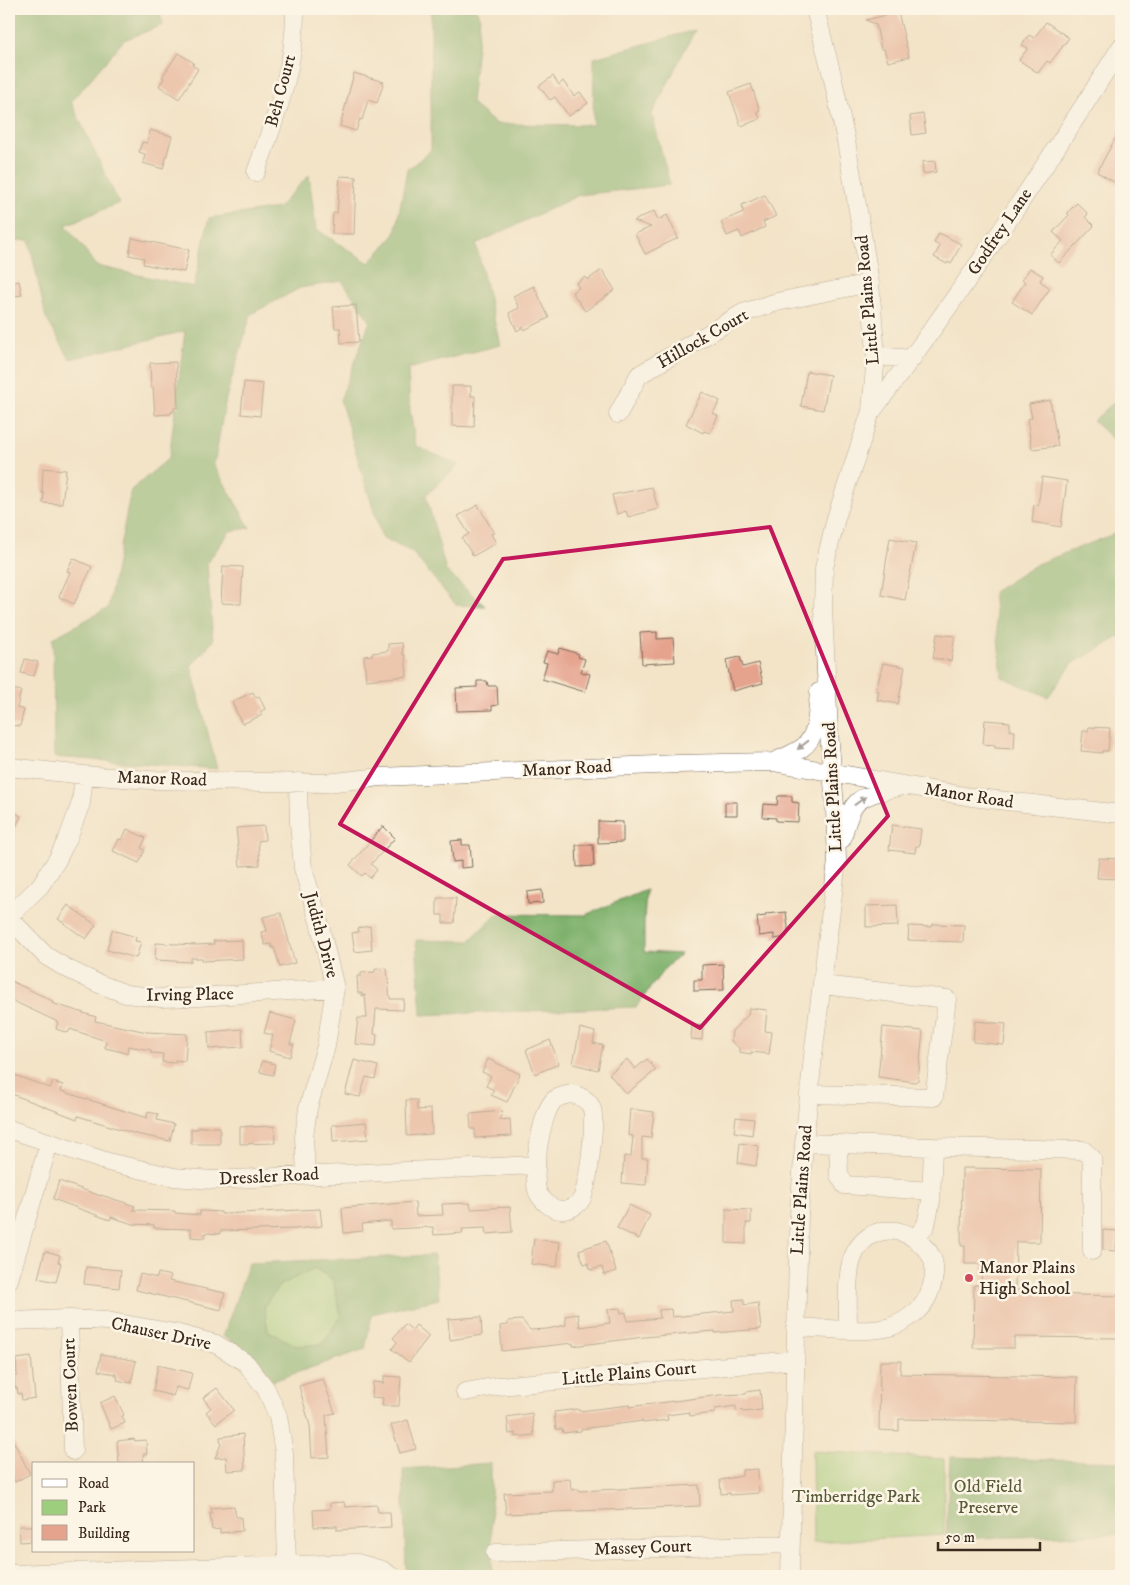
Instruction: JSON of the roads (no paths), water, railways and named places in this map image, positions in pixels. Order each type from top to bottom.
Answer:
[{"type":"street","name":"Beh Court","points":[[256,172],[282,97],[290,65],[296,30],[295,9]]},
{"type":"street","name":"Little Plains Road","points":[[790,1576],[799,1216],[809,1094],[837,861],[823,609],[824,568],[836,518],[872,411],[876,356],[870,283],[846,141],[816,9]]},
{"type":"street","name":"Godfrey Lane","points":[[872,411],[912,358],[1055,152],[1121,47]]},
{"type":"street","name":"Hillock Court","points":[[618,414],[639,375],[743,313],[777,302],[870,283]]},
{"type":"street","points":[[876,356],[912,358]]},
{"type":"street","points":[[773,762],[802,747],[810,740],[815,727],[825,649]]},
{"type":"street","name":"Manor Road","points":[[9,767],[150,780],[326,783],[381,777],[678,764],[773,762],[970,797],[1121,814]]},
{"type":"street","points":[[9,917],[40,886],[57,860],[68,838],[80,804],[84,775]]},
{"type":"street","name":"Judith Drive","points":[[298,782],[303,868],[319,922],[335,988],[326,1046],[308,1108],[304,1137],[306,1175]]},
{"type":"street","points":[[837,861],[848,816],[858,800],[904,785]]},
{"type":"street","name":"Irving Place","points":[[9,917],[46,956],[74,972],[126,994],[161,998],[199,997],[335,988]]},
{"type":"street","points":[[809,1094],[934,1097],[947,999],[822,985]]},
{"type":"street","points":[[564,1095],[580,1096],[588,1102],[592,1109],[594,1122],[585,1191],[578,1205],[561,1210],[552,1207],[544,1201],[538,1193],[536,1165],[543,1124],[550,1106],[555,1099],[564,1095]]},
{"type":"street","name":"Dressler Road","points":[[9,1129],[108,1162],[174,1177],[212,1180],[536,1165]]},
{"type":"street","points":[[9,1280],[49,1143]]},
{"type":"street","points":[[804,1143],[1083,1150],[1092,1158],[1092,1251]]},
{"type":"street","points":[[838,1144],[839,1175],[845,1185],[931,1191]]},
{"type":"street","points":[[916,1237],[926,1225],[931,1191],[933,1147]]},
{"type":"street","points":[[795,1327],[848,1329],[875,1330],[892,1326],[910,1317],[926,1301],[933,1284],[934,1265],[928,1251],[916,1237],[899,1231],[885,1230],[872,1235],[860,1244],[851,1261],[848,1329]]},
{"type":"street","name":"Bowen Court","points":[[69,1320],[73,1451]]},
{"type":"street","name":"Chauser Drive","points":[[9,1321],[107,1321],[175,1333],[216,1344],[246,1363],[266,1389],[278,1416],[284,1453],[287,1565]]},
{"type":"street","name":"Little Plains Court","points":[[465,1392],[498,1386],[795,1360]]},
{"type":"street","name":"Massey Court","points":[[495,1553],[791,1544]]},
{"type":"street","points":[[9,1574],[358,1564],[382,1570],[391,1576]]},
{"type":"place","name":"Manor Plains High School","points":[[969,1278]]},
{"type":"park label","name":"Timberridge Park","points":[[856,1497]]},
{"type":"park label","name":"Old Field Preserve","points":[[988,1497]]}]
